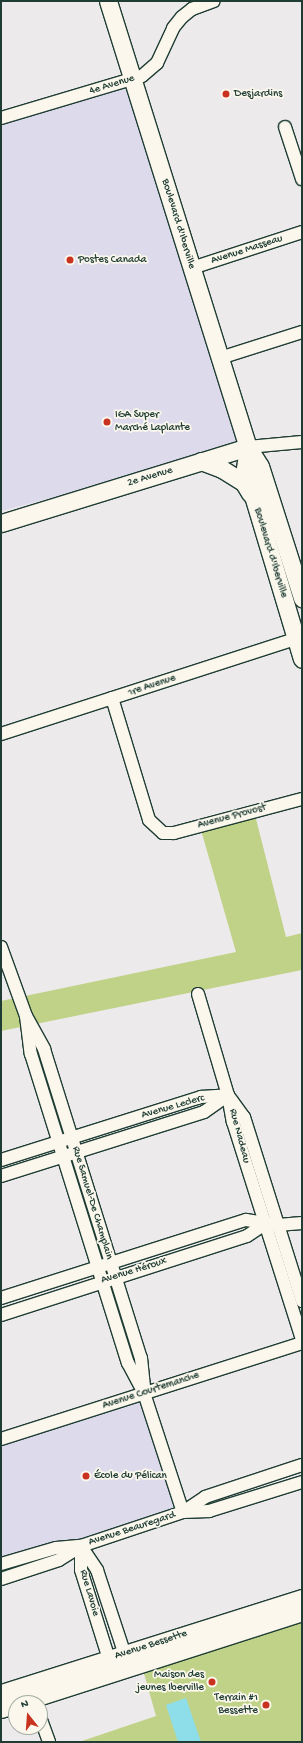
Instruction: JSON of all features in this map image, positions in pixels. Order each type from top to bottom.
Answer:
[{"type":"street","name":"Boulevard d'Iberville","points":[[108,1],[248,447],[260,466],[302,598]]},
{"type":"street","name":"4e Avenue","points":[[1,118],[142,76],[157,63],[173,28],[182,17],[192,9],[214,1]]},
{"type":"street","points":[[286,127],[302,179]]},
{"type":"street","name":"Avenue Masseau","points":[[192,268],[302,232]]},
{"type":"street","points":[[220,358],[302,332]]},
{"type":"street","name":"2e Avenue","points":[[1,523],[248,447],[302,442]]},
{"type":"street","name":"Boulevard d'Iberville","points":[[248,447],[244,469],[299,638],[302,660]]},
{"type":"street","points":[[201,461],[222,469],[244,483],[254,498]]},
{"type":"street","name":"1re Avenue","points":[[1,734],[299,638]]},
{"type":"street","name":"Avenue Provost","points":[[112,698],[149,820],[163,833],[174,833],[302,799]]},
{"type":"street","name":"Rue Samuel-De Champlain","points":[[1,948],[26,1016],[44,1049],[111,1263],[117,1277],[141,1358],[144,1393]]},
{"type":"street","points":[[198,994],[228,1095]]},
{"type":"street","name":"Rue Samuel-De Champlain","points":[[26,1016],[31,1054],[97,1266],[128,1363],[144,1393],[183,1512]]},
{"type":"street","name":"Avenue Leclerc","points":[[1,1160],[201,1097],[228,1095]]},
{"type":"street","name":"Avenue Leclerc","points":[[1,1176],[63,1157],[76,1151],[204,1112],[228,1095]]},
{"type":"street","name":"Rue Nadeau","points":[[228,1095],[233,1122],[302,1340]]},
{"type":"street","name":"Rue Nadeau","points":[[228,1095],[244,1117],[302,1301]]},
{"type":"street","name":"Avenue Héroux","points":[[1,1298],[97,1266],[111,1263],[246,1220],[278,1225],[302,1223]]},
{"type":"street","name":"Avenue Héroux","points":[[1,1315],[247,1236],[265,1224]]},
{"type":"street","name":"Avenue Courtemanche","points":[[1,1439],[302,1343]]},
{"type":"street","name":"Avenue Beauregard","points":[[183,1512],[205,1496],[302,1465]]},
{"type":"street","name":"Avenue Beauregard","points":[[1,1564],[56,1548],[81,1546],[183,1512],[209,1511],[302,1482]]},
{"type":"street","name":"Avenue Beauregard","points":[[1,1578],[59,1560],[81,1546]]},
{"type":"street","name":"Rue Lavoie","points":[[81,1546],[97,1570],[119,1664]]},
{"type":"street","name":"Avenue Bessette","points":[[34,1695],[302,1598]]},
{"type":"street","name":"Avenue Bessette","points":[[119,1664],[302,1612]]},
{"type":"street","name":"Avenue Bessette","points":[[1,1693],[15,1695]]},
{"type":"shaded area","points":[[126,86],[248,447],[1,511],[1,124]]},
{"type":"shaded area","name":"École du Pélican","points":[[144,1393],[183,1512],[1,1567],[1,1439]]},
{"type":"green space","points":[[254,811],[286,937],[302,933],[302,970],[1,1031],[1,1001],[236,952],[201,830]]},
{"type":"green space","points":[[302,1614],[302,1742],[79,1742],[156,1716],[143,1670]]},
{"type":"water","points":[[186,1698],[201,1742],[178,1742],[166,1705]]},
{"type":"place","name":"Desjardins","points":[[226,94]]},
{"type":"place","name":"Postes Canada","points":[[70,260]]},
{"type":"place","name":"IGA Super Marché Laplante","points":[[107,422]]},
{"type":"place","name":"École du Pélican","points":[[86,1476]]},
{"type":"place","name":"Maison des jeunes Iberville","points":[[212,1682]]},
{"type":"place","name":"Terrain #1 Bessette","points":[[266,1705]]}]
